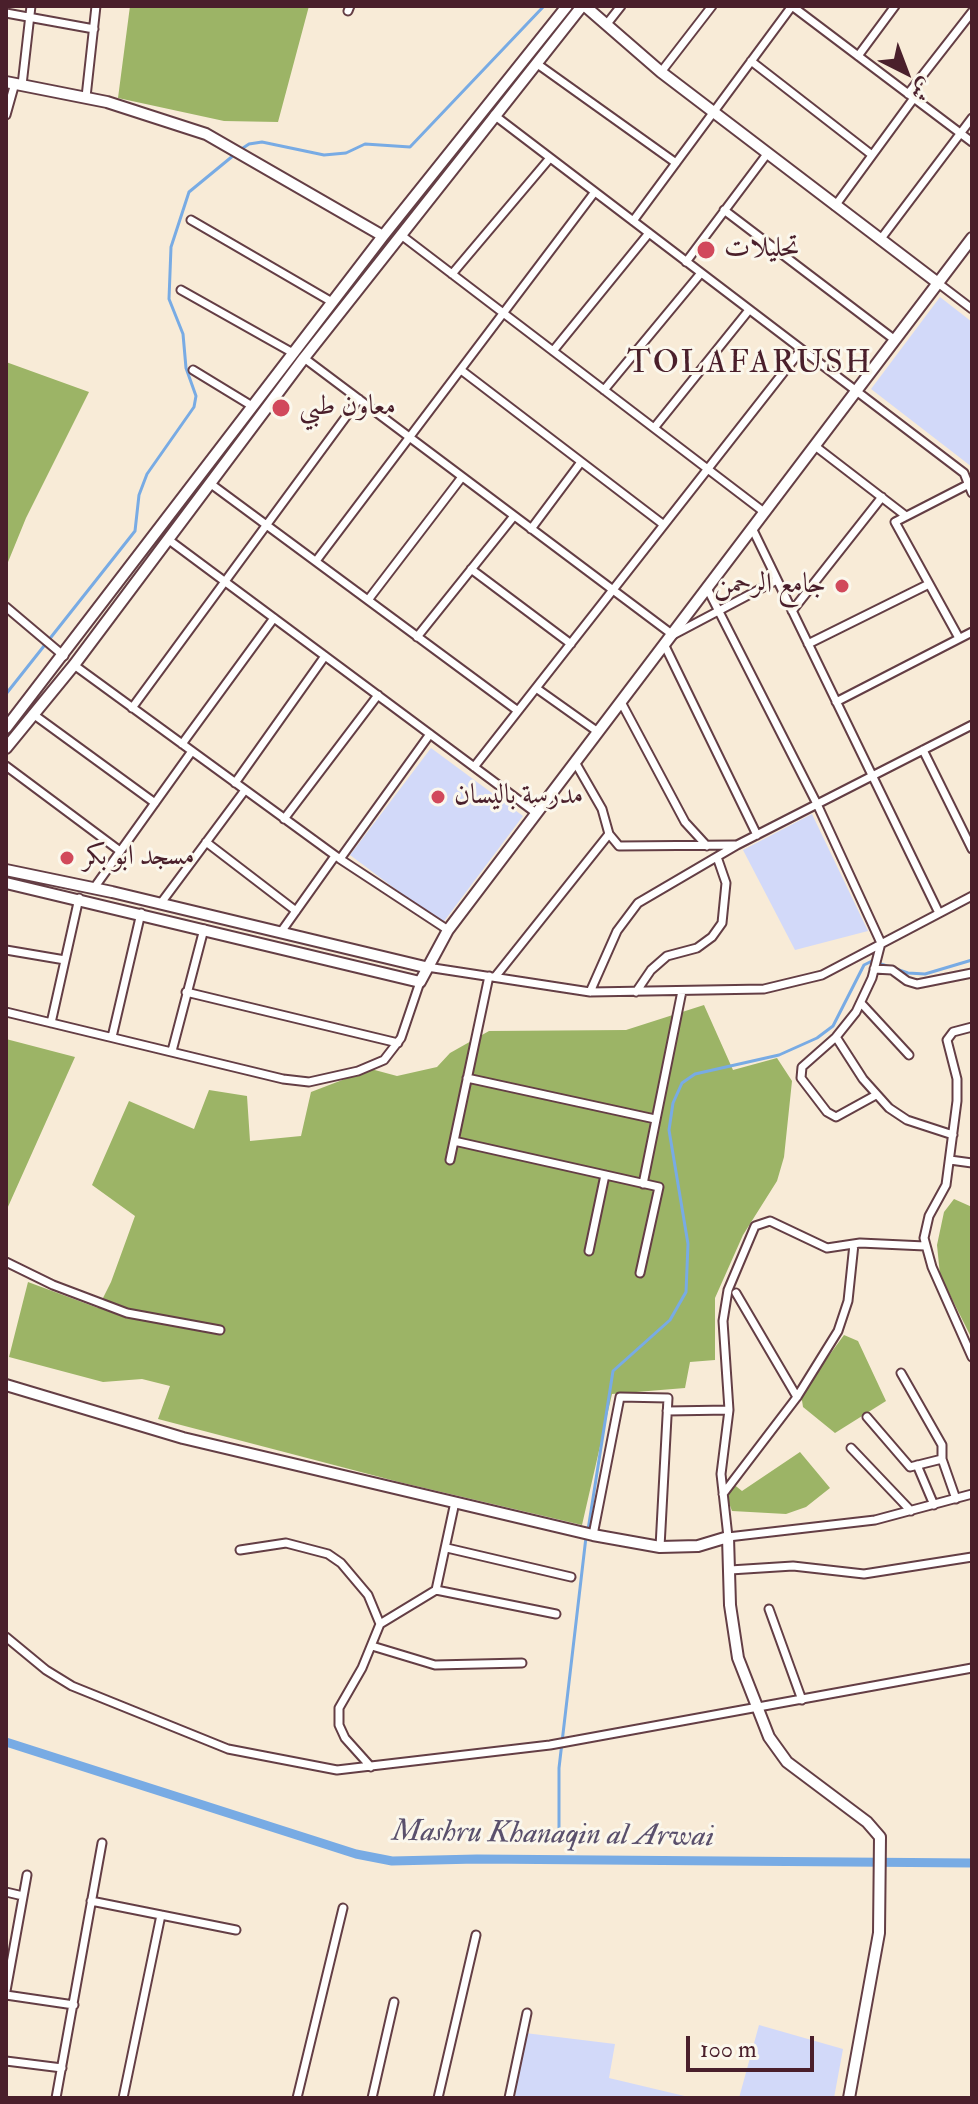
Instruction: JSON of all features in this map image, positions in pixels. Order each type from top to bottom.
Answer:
[{"type":"street","points":[[6,115],[31,6]]},
{"type":"street","points":[[86,97],[96,6]]},
{"type":"street","points":[[6,748],[74,665],[304,358],[494,115],[567,6]]},
{"type":"street","points":[[6,727],[383,236],[537,55],[583,6],[661,72],[972,309]]},
{"type":"street","points":[[606,25],[621,6]]},
{"type":"street","points":[[661,72],[712,6]]},
{"type":"street","points":[[633,221],[792,6],[972,142]]},
{"type":"street","points":[[858,56],[895,6]]},
{"type":"street","points":[[835,206],[972,12]]},
{"type":"street","points":[[6,13],[94,29]]},
{"type":"street","points":[[537,55],[676,163]]},
{"type":"street","points":[[751,61],[872,155]]},
{"type":"street","points":[[14,83],[86,97],[148,114],[234,148],[383,236]]},
{"type":"street","points":[[494,115],[964,473],[970,489],[895,522],[959,638]]},
{"type":"street","points":[[880,240],[972,118]]},
{"type":"street","points":[[686,262],[767,154]]},
{"type":"street","points":[[452,274],[550,158]]},
{"type":"street","points":[[316,561],[594,193]]},
{"type":"street","points":[[724,210],[895,340]]},
{"type":"street","points":[[191,220],[332,302]]},
{"type":"street","points":[[553,351],[649,233]]},
{"type":"street","points":[[401,235],[764,512]]},
{"type":"street","points":[[6,1012],[283,1079],[309,1082],[372,1067],[384,1060],[398,1043],[425,967],[448,930],[938,283],[968,251],[972,238]]},
{"type":"street","points":[[604,390],[701,273]]},
{"type":"street","points":[[181,290],[293,353]]},
{"type":"street","points":[[654,428],[749,310]]},
{"type":"street","points":[[474,767],[801,350]]},
{"type":"street","points":[[304,358],[673,635]]},
{"type":"street","points":[[193,370],[252,406]]},
{"type":"street","points":[[461,370],[664,525]]},
{"type":"street","points":[[264,389],[275,397]]},
{"type":"street","points":[[132,708],[359,399]]},
{"type":"street","points":[[815,446],[906,516]]},
{"type":"street","points":[[531,529],[581,462]]},
{"type":"street","points":[[368,600],[462,477]]},
{"type":"street","points":[[211,484],[518,711]]},
{"type":"street","points":[[792,611],[882,497]]},
{"type":"street","points":[[417,637],[514,516]]},
{"type":"street","points":[[752,528],[939,913]]},
{"type":"street","points":[[169,540],[536,813]]},
{"type":"street","points":[[471,569],[571,644]]},
{"type":"street","points":[[673,635],[777,580]]},
{"type":"street","points":[[808,644],[929,584]]},
{"type":"street","points":[[707,588],[817,804],[881,943],[861,1003],[836,1037],[802,1067],[802,1080],[827,1112],[836,1117],[876,1095]]},
{"type":"street","points":[[101,606],[113,613]]},
{"type":"street","points":[[6,607],[60,653]]},
{"type":"street","points":[[182,744],[274,618]]},
{"type":"street","points":[[836,702],[972,632]]},
{"type":"street","points":[[664,644],[757,835]]},
{"type":"street","points":[[235,783],[325,656]]},
{"type":"street","points":[[74,665],[338,858],[448,930]]},
{"type":"street","points":[[536,688],[598,732]]},
{"type":"street","points":[[284,819],[378,695]]},
{"type":"street","points":[[621,702],[685,822],[707,846]]},
{"type":"street","points":[[33,714],[155,803]]},
{"type":"street","points":[[590,992],[617,931],[638,903],[737,845],[972,725]]},
{"type":"street","points":[[281,932],[430,734]]},
{"type":"street","points":[[923,750],[972,849]]},
{"type":"street","points":[[94,888],[192,751]]},
{"type":"street","points":[[575,762],[602,809],[609,834],[619,846],[631,849],[737,845]]},
{"type":"street","points":[[6,766],[120,851]]},
{"type":"street","points":[[161,903],[245,790]]},
{"type":"street","points":[[450,1160],[492,977],[609,834]]},
{"type":"street","points":[[206,842],[296,911]]},
{"type":"street","points":[[636,992],[667,956],[697,948],[712,937],[722,923],[726,883],[717,857]]},
{"type":"street","points":[[420,982],[109,905],[11,884],[12,872],[161,903],[425,967],[590,992],[764,989],[808,980],[972,896]]},
{"type":"street","points":[[109,905],[112,892]]},
{"type":"street","points":[[51,1023],[79,898]]},
{"type":"street","points":[[112,1037],[141,913]]},
{"type":"street","points":[[236,936],[239,922]]},
{"type":"street","points":[[172,1051],[204,929]]},
{"type":"street","points":[[6,950],[65,960]]},
{"type":"street","points":[[874,969],[892,970],[917,984],[972,973]]},
{"type":"street","points":[[643,1184],[682,991]]},
{"type":"street","points":[[186,992],[398,1043]]},
{"type":"street","points":[[861,1003],[909,1055]]},
{"type":"street","points":[[972,1027],[953,1032],[947,1040],[958,1086],[953,1135],[946,1185],[926,1223],[925,1246],[972,1357]]},
{"type":"street","points":[[836,1037],[876,1095],[907,1120],[953,1135]]},
{"type":"street","points":[[467,1078],[655,1119]]},
{"type":"street","points":[[454,1141],[659,1187],[640,1273]]},
{"type":"street","points":[[950,1160],[972,1163]]},
{"type":"street","points":[[589,1251],[605,1175]]},
{"type":"street","points":[[849,2098],[877,1947],[882,1871],[880,1837],[872,1827],[778,1752],[738,1658],[730,1605],[723,1494],[722,1464],[729,1410],[723,1339],[724,1304],[755,1226],[770,1221],[827,1248],[854,1244],[925,1246]]},
{"type":"street","points":[[723,1494],[797,1397],[843,1321],[854,1244]]},
{"type":"street","points":[[6,1262],[53,1285],[127,1313],[220,1330]]},
{"type":"street","points":[[736,1293],[797,1397]]},
{"type":"street","points":[[901,1373],[942,1445],[942,1459],[956,1499]]},
{"type":"street","points":[[6,1385],[183,1438],[593,1535],[660,1547],[698,1546],[728,1537],[830,1527],[911,1511],[972,1494]]},
{"type":"street","points":[[593,1535],[620,1397],[668,1398],[660,1547]]},
{"type":"street","points":[[667,1411],[729,1410]]},
{"type":"street","points":[[867,1417],[910,1467],[942,1459]]},
{"type":"street","points":[[851,1448],[911,1511]]},
{"type":"street","points":[[917,1465],[934,1505]]},
{"type":"street","points":[[436,1590],[455,1502]]},
{"type":"street","points":[[240,1550],[286,1543],[328,1554],[341,1563],[368,1595],[380,1624]]},
{"type":"street","points":[[447,1548],[571,1577]]},
{"type":"street","points":[[730,1570],[793,1566],[864,1574],[972,1557]]},
{"type":"street","points":[[371,1767],[345,1738],[339,1725],[339,1708],[372,1646],[380,1624],[436,1590],[556,1614]]},
{"type":"street","points":[[769,1609],[802,1700]]},
{"type":"street","points":[[6,1637],[46,1670],[72,1686],[228,1749],[337,1770],[550,1745],[972,1668]]},
{"type":"street","points":[[372,1646],[435,1665],[522,1663]]},
{"type":"street","points":[[56,2098],[102,1843]]},
{"type":"street","points":[[27,1875],[6,1993],[74,2005]]},
{"type":"street","points":[[6,1892],[23,1896]]},
{"type":"street","points":[[91,1901],[236,1930]]},
{"type":"street","points":[[297,2098],[343,1908]]},
{"type":"street","points":[[123,2098],[161,1915]]},
{"type":"street","points":[[438,2098],[476,1935]]},
{"type":"street","points":[[372,2098],[394,2002]]},
{"type":"street","points":[[509,2098],[527,2013]]},
{"type":"street","points":[[6,2061],[62,2068]]},
{"type":"shaded area","points":[[940,297],[972,322],[972,467],[871,389]]},
{"type":"shaded area","points":[[431,748],[523,816],[442,924],[350,855]]},
{"type":"shaded area","points":[[812,814],[868,931],[795,950],[743,850]]},
{"type":"shaded area","points":[[759,2025],[843,2049],[834,2098],[739,2098]]},
{"type":"shaded area","points":[[525,2033],[615,2044],[609,2078],[693,2098],[515,2097]]},
{"type":"green space","points":[[130,6],[309,6],[278,122],[224,121],[118,98]]},
{"type":"green space","points":[[6,362],[89,392],[26,518],[6,567]]},
{"type":"green space","points":[[704,1005],[733,1070],[777,1058],[792,1081],[784,1157],[777,1181],[743,1235],[715,1298],[715,1360],[690,1362],[685,1388],[612,1394],[582,1525],[399,1482],[158,1419],[170,1386],[142,1379],[103,1382],[9,1357],[28,1282],[98,1308],[111,1282],[135,1216],[92,1185],[129,1101],[194,1129],[209,1090],[247,1096],[250,1141],[301,1136],[311,1092],[371,1069],[397,1076],[437,1067],[450,1053],[489,1031],[626,1030]]},
{"type":"green space","points":[[6,1039],[75,1057],[7,1209],[6,1208]]},
{"type":"green space","points":[[954,1199],[972,1207],[972,1339],[940,1275],[937,1245],[944,1212]]},
{"type":"green space","points":[[844,1335],[858,1341],[886,1401],[835,1433],[803,1407],[801,1394]]},
{"type":"green space","points":[[800,1452],[830,1488],[806,1507],[786,1514],[732,1511],[725,1492],[732,1483],[742,1491]]},
{"type":"waterway","points":[[240,150],[249,144],[262,142],[324,155],[346,153],[365,144],[410,147],[544,6]]},
{"type":"waterway","points":[[6,694],[135,531],[139,495],[147,474],[194,407],[196,396],[186,368],[183,334],[169,299],[171,247],[189,192],[234,155]]},
{"type":"waterway","points":[[588,1530],[613,1371],[670,1320],[686,1292],[688,1244],[669,1130],[673,1103],[682,1083],[695,1074],[779,1055],[817,1038],[833,1026],[864,965],[872,961],[908,973],[925,974],[972,960]]},
{"type":"waterway","points":[[559,1828],[559,1768],[586,1537]]},
{"type":"waterway","name":"Mashru Khanaqin al Arwai","points":[[6,1742],[356,1854],[392,1861],[972,1863]]},
{"type":"place","name":"تحلیلات","points":[[706,250]]},
{"type":"place","name":"معاون طبي","points":[[281,408]]},
{"type":"place","name":"جامع الرحمن","points":[[842,586]]},
{"type":"place","name":"مدرسة بالیسان","points":[[438,797]]},
{"type":"place","name":"مسجد ابو بكر","points":[[67,858]]},
{"type":"district","name":"TOLAFARUSH","points":[[750,365]]}]
